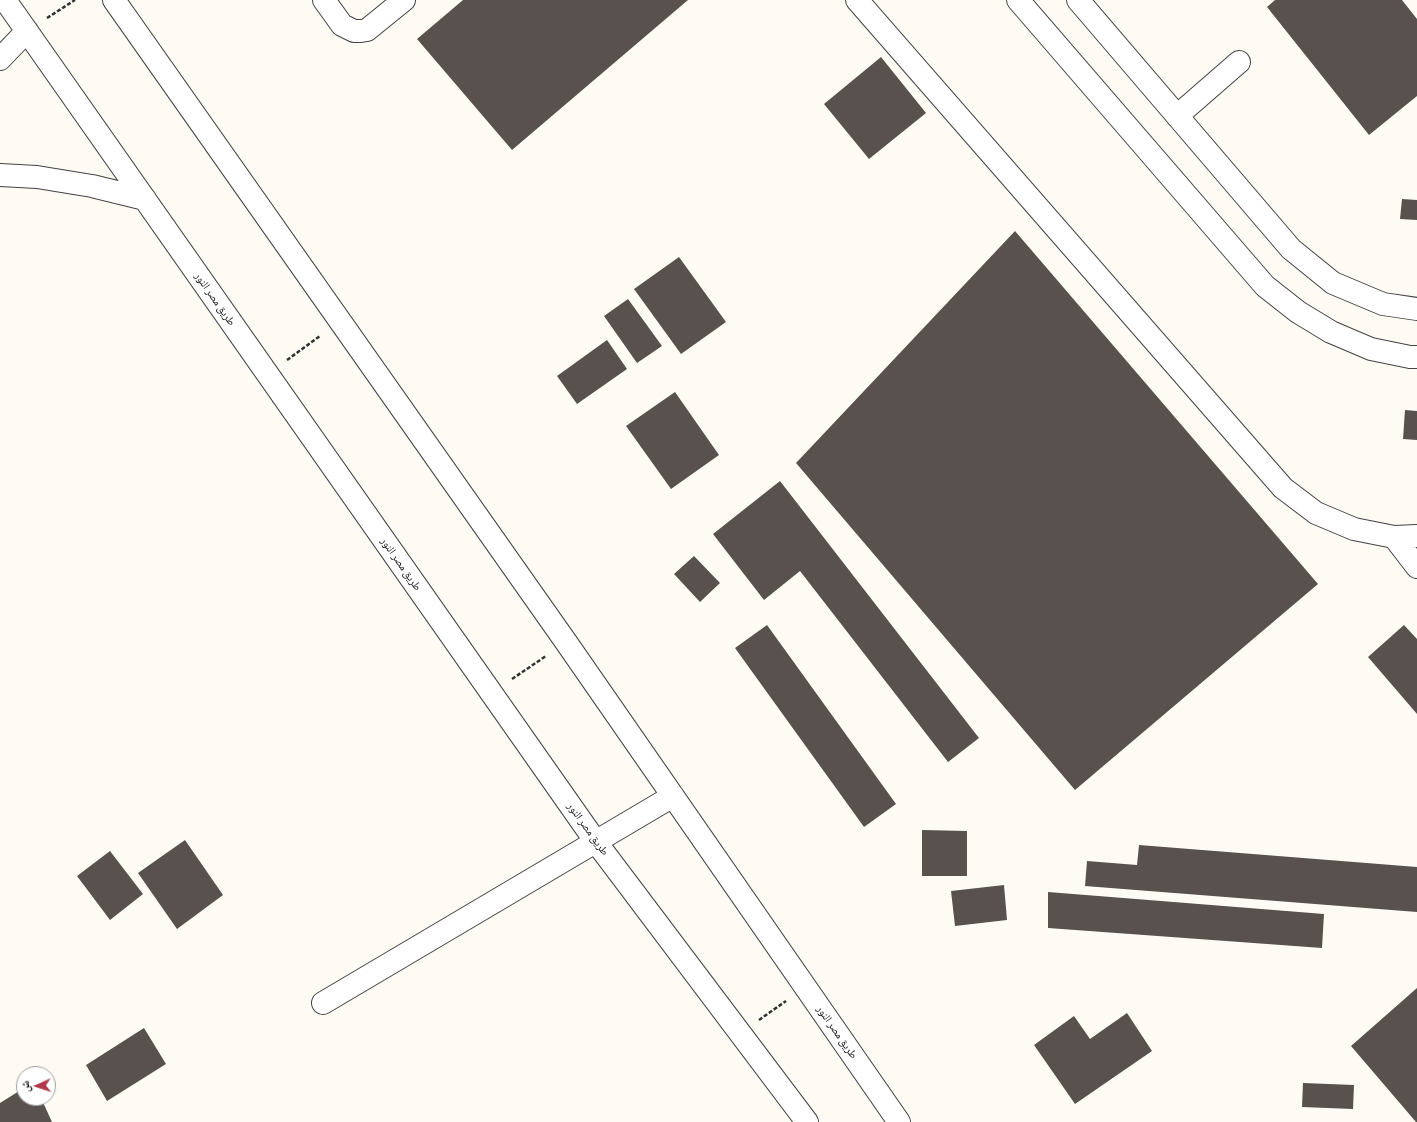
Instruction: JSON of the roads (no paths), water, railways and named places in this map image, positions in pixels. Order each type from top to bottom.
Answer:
[{"type":"street","name":"طريق مصر النور","points":[[5,0],[596,842],[807,1122]]},
{"type":"street","name":"طريق مصر النور","points":[[114,0],[566,642],[899,1122]]},
{"type":"street","points":[[324,0],[342,25],[354,31],[367,30],[404,0]]},
{"type":"street","points":[[857,0],[1283,488],[1316,513],[1354,529],[1394,537],[1417,536]]},
{"type":"street","points":[[1018,0],[1265,286],[1298,312],[1331,332],[1370,350],[1417,357]]},
{"type":"street","points":[[1078,0],[1291,249],[1333,283],[1383,304],[1417,309]]},
{"type":"street","points":[[0,59],[27,31]]},
{"type":"street","points":[[1177,116],[1239,62]]},
{"type":"street","points":[[0,175],[37,177],[92,186],[145,199]]},
{"type":"street","points":[[1394,537],[1417,567]]},
{"type":"street","points":[[323,1002],[673,796]]}]
